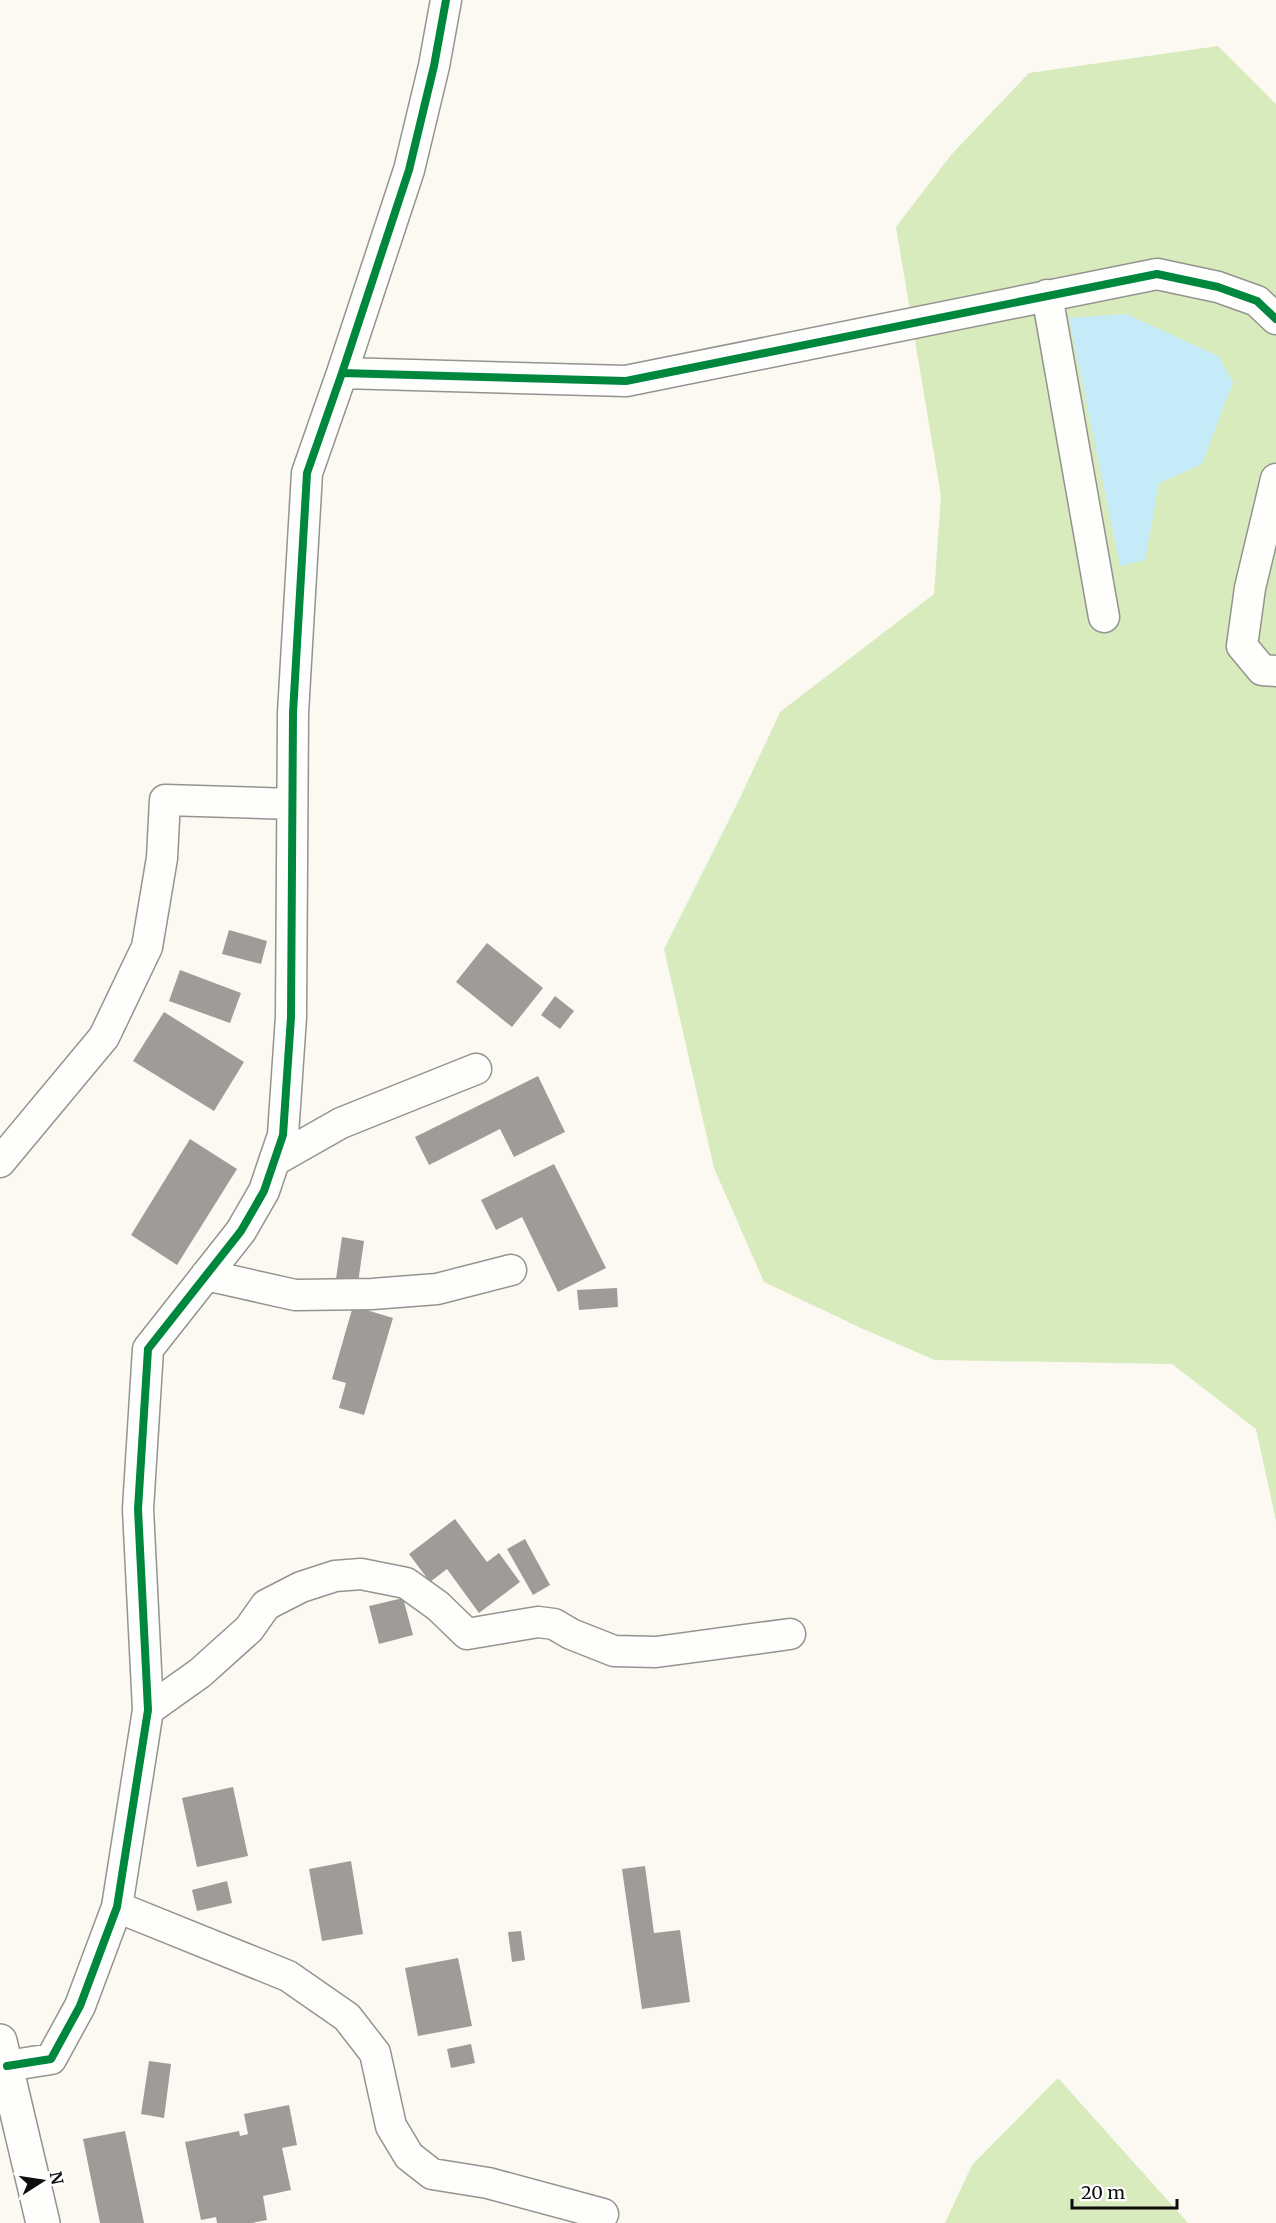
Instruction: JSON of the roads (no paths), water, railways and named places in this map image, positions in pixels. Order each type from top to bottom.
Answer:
[{"type":"street","points":[[43,2223],[4,2053],[51,2059],[80,2006],[117,1907],[148,1710],[138,1509],[148,1349],[241,1231],[264,1191],[283,1135],[291,1017],[293,713],[307,473],[409,170],[434,66],[446,0]]},
{"type":"street","points":[[342,374],[626,381],[1157,274],[1218,287],[1247,297],[1257,301],[1276,319]]},
{"type":"street","points":[[1047,295],[1104,617]]},
{"type":"street","points":[[1276,479],[1250,588],[1242,646],[1262,670],[1276,671]]},
{"type":"street","points":[[0,1162],[104,1037],[147,947],[162,858],[165,800],[292,804]]},
{"type":"street","points":[[274,1161],[341,1123],[476,1069]]},
{"type":"street","points":[[206,1275],[295,1295],[372,1294],[437,1289],[511,1270]]},
{"type":"street","points":[[148,1710],[200,1673],[249,1629],[266,1605],[301,1587],[335,1576],[361,1574],[405,1583],[438,1606],[467,1634],[538,1622],[554,1624],[571,1634],[614,1651],[656,1652],[790,1634]]},
{"type":"street","points":[[117,1907],[288,1976],[347,2017],[375,2053],[392,2126],[409,2156],[432,2174],[488,2183],[603,2214]]},
{"type":"water","points":[[1126,314],[1218,356],[1233,382],[1202,464],[1159,483],[1145,560],[1120,566],[1069,318]]}]
